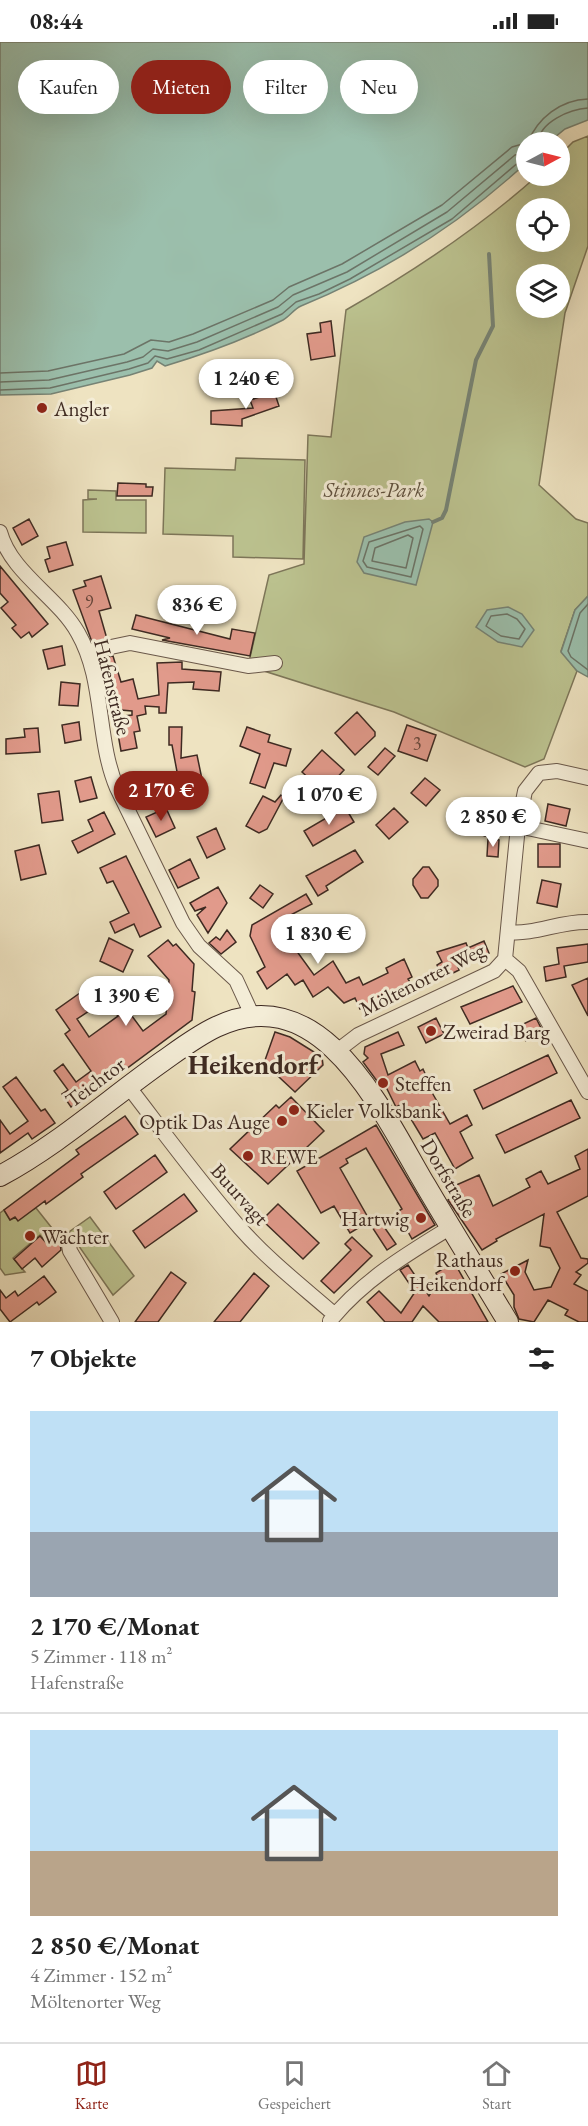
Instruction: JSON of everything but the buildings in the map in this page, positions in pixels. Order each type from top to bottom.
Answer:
[{"type":"street","name":"Hafenstraße","points":[[0,532],[17,562],[70,621],[87,652],[110,765],[117,788],[183,923],[199,946],[236,980],[253,1017]]},
{"type":"street","points":[[87,652],[130,643],[248,666],[275,663]]},
{"type":"street","name":"Möltenorter Weg","points":[[337,1051],[358,1035],[494,971],[505,959],[518,826],[525,791],[539,773],[558,771],[588,778]]},
{"type":"street","points":[[518,826],[588,840]]},
{"type":"street","points":[[508,933],[527,933],[569,922],[588,922]]},
{"type":"street","points":[[505,959],[519,971],[588,1092]]},
{"type":"street","name":"Dorfstraße","points":[[253,1017],[275,1018],[298,1024],[337,1051],[373,1095],[508,1322]]},
{"type":"street","name":"Teichtor","points":[[0,1176],[52,1143],[199,1036],[227,1022],[253,1017]]},
{"type":"street","name":"Buurvagt","points":[[128,1086],[185,1163],[242,1230],[333,1318]]},
{"type":"street","points":[[333,1318],[373,1278],[401,1256],[451,1227]]},
{"type":"street","points":[[68,1240],[70,1251],[112,1322]]},
{"type":"green space","name":"Stinnes-Park","points":[[588,136],[588,246],[570,298],[570,264],[516,264],[516,318],[564,318],[539,485],[576,519],[588,523],[588,596],[575,610],[561,651],[577,671],[544,759],[525,767],[394,712],[248,666],[269,575],[304,564],[308,435],[331,437],[346,310],[445,248],[525,186],[570,186],[570,145]]},
{"type":"green space","points":[[236,458],[305,460],[303,559],[233,557],[233,536],[163,534],[165,468],[235,470]]},
{"type":"green space","points":[[88,490],[116,491],[116,500],[146,500],[146,533],[83,532],[83,500],[97,499],[88,499]]},
{"type":"green space","points":[[36,1208],[59,1237],[49,1245],[40,1235],[13,1258],[25,1272],[5,1275],[0,1268],[0,1213],[4,1210],[10,1220]]},
{"type":"green space","points":[[90,1217],[134,1276],[113,1295],[69,1232]]},
{"type":"water","points":[[0,42],[588,42],[588,120],[561,132],[516,132],[516,172],[475,206],[420,245],[362,278],[299,307],[269,327],[225,346],[165,366],[157,361],[152,368],[130,375],[51,394],[0,395]]},
{"type":"water","points":[[429,519],[433,522],[416,585],[364,573],[357,562],[364,537],[405,522]]},
{"type":"water","points":[[588,596],[588,677],[577,671],[561,652],[575,610]]},
{"type":"water","points":[[508,607],[522,614],[534,630],[522,647],[498,642],[476,627],[487,610]]},
{"type":"waterway","points":[[433,522],[442,518],[446,510],[476,360],[493,326],[489,254]]},
{"type":"place","name":"Angler","points":[[42,408]]},
{"type":"place","name":"Zweirad Barg","points":[[431,1031]]},
{"type":"place","name":"Steffen","points":[[383,1083]]},
{"type":"place","name":"Kieler Volksbank","points":[[294,1110]]},
{"type":"place","name":"Optik Das Auge","points":[[282,1121]]},
{"type":"place","name":"REWE","points":[[248,1156]]},
{"type":"place","name":"Hartwig","points":[[421,1218]]},
{"type":"place","name":"Wächter","points":[[30,1236]]},
{"type":"place","name":"Rathaus Heikendorf","points":[[515,1271]]},
{"type":"district","name":"Heikendorf","points":[[253,1064]]}]
